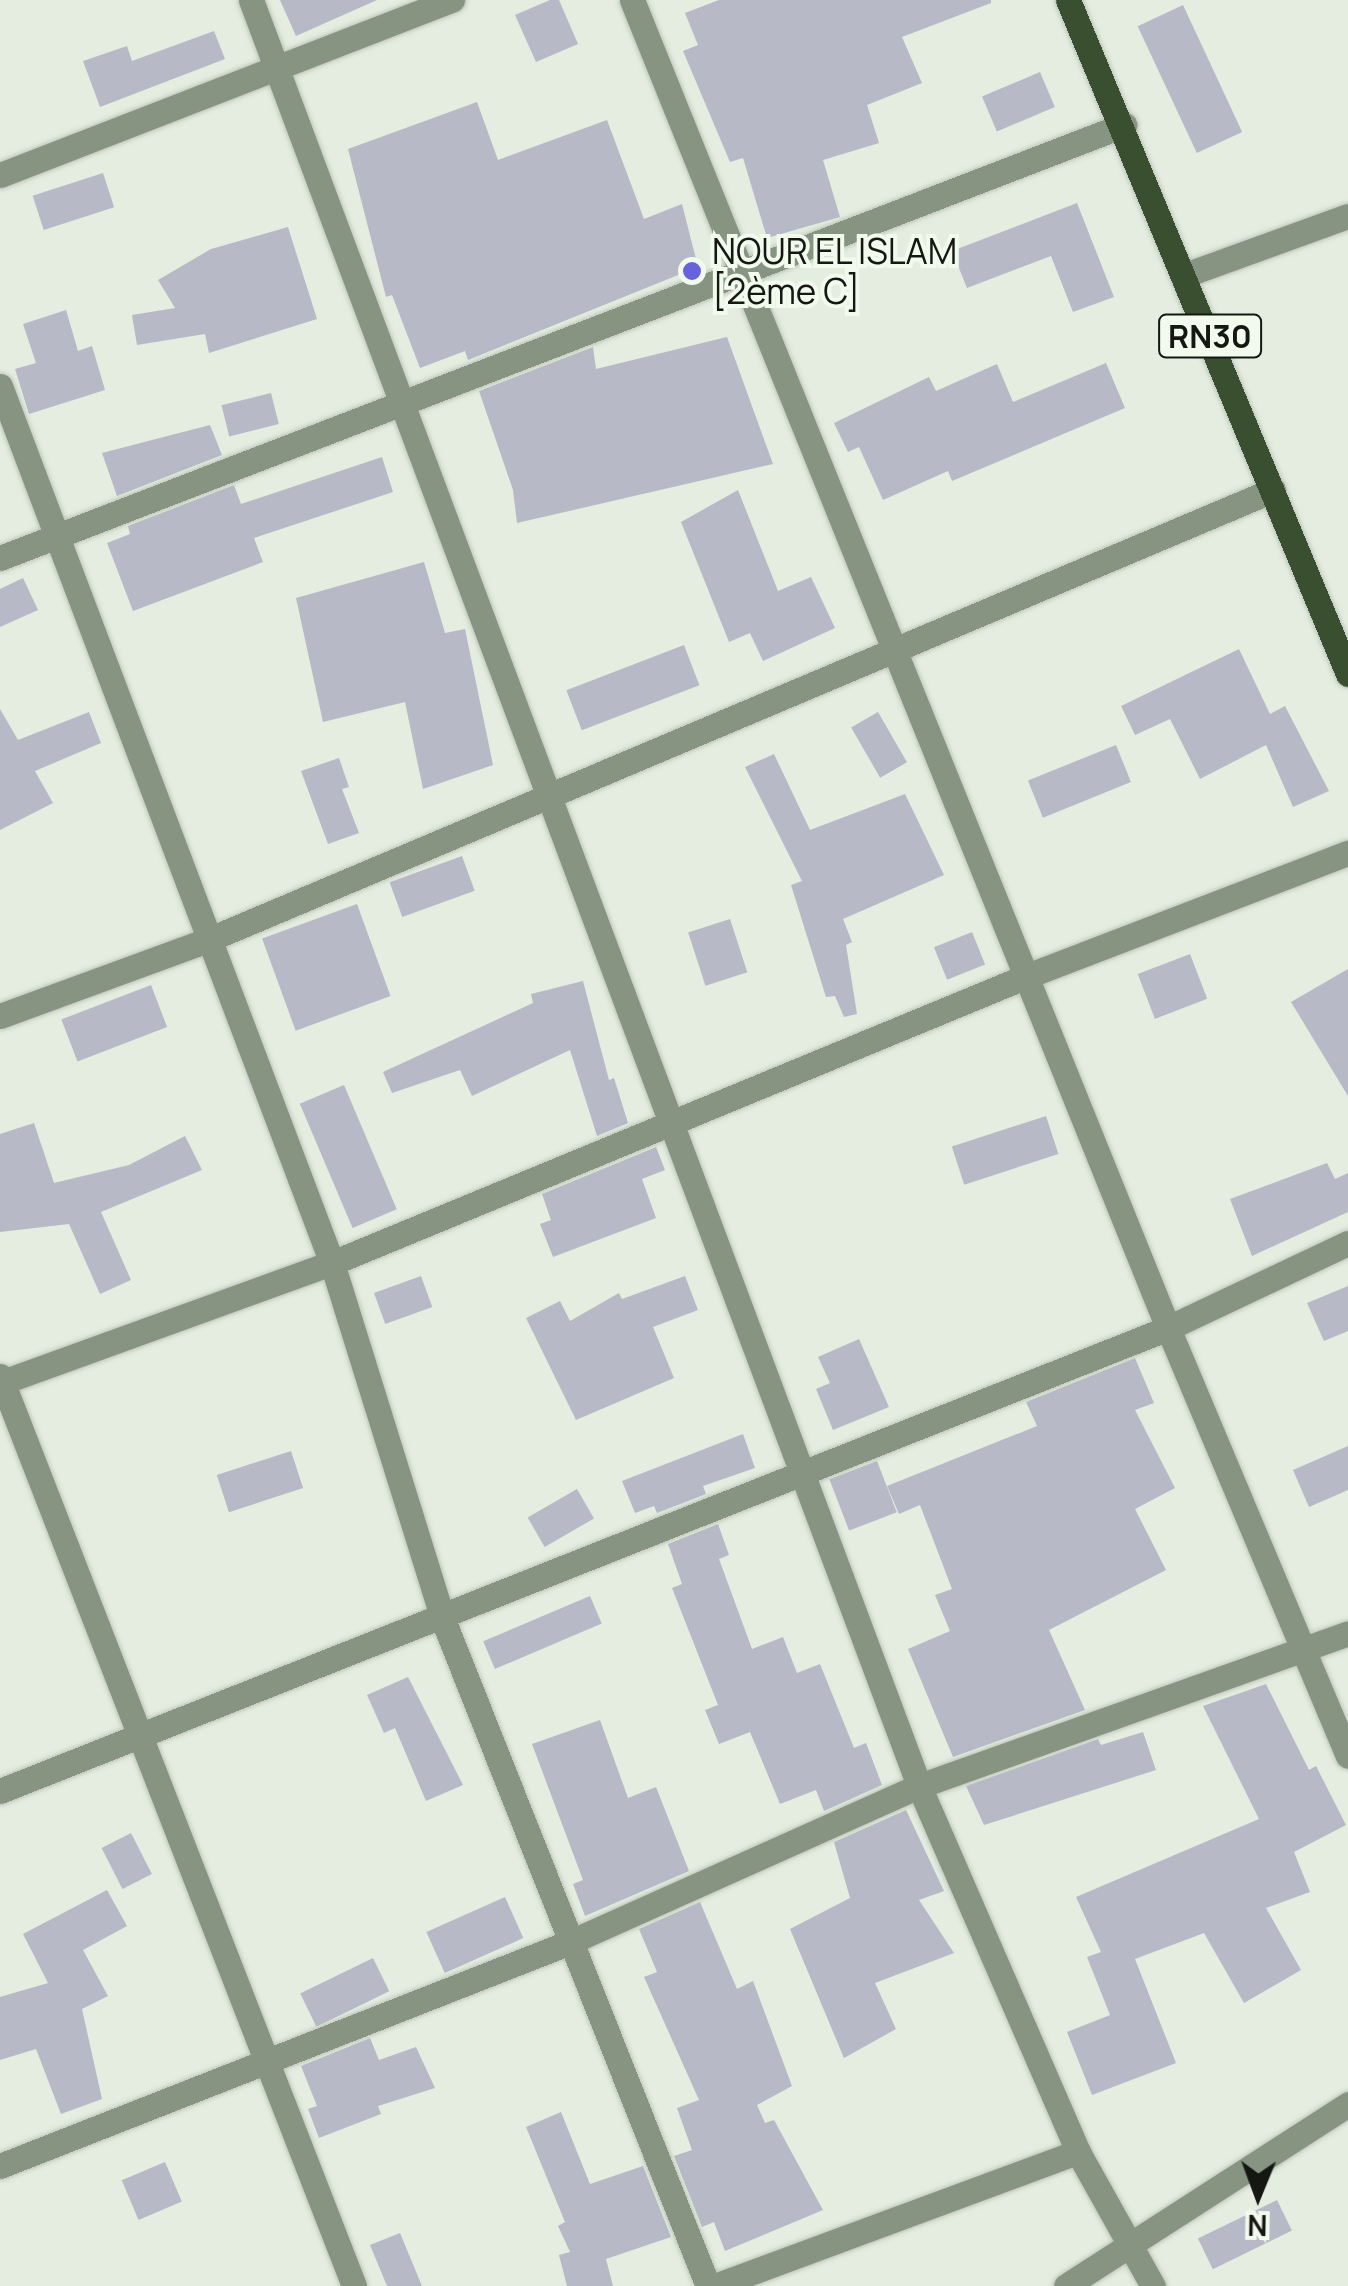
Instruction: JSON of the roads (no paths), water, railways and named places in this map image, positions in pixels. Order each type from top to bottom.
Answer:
[{"type":"main road","name":"RN30","points":[[1068,0],[1124,124],[1348,674]]},
{"type":"street","points":[[252,0],[553,794],[800,1476],[918,1786],[1078,2152],[1133,2243],[1153,2286]]},
{"type":"street","points":[[0,175],[452,0]]},
{"type":"street","points":[[632,0],[1168,1328],[1348,1756]]},
{"type":"street","points":[[0,558],[1124,124]]},
{"type":"street","points":[[1185,275],[1348,216]]},
{"type":"street","points":[[0,386],[332,1263],[442,1617],[568,1944],[712,2286],[1078,2152]]},
{"type":"street","points":[[0,1016],[210,939],[1274,490]]},
{"type":"street","points":[[354,2286],[271,2063],[1,1380],[332,1263],[1027,976],[1348,853]]},
{"type":"street","points":[[0,1791],[1168,1328],[1348,1243]]},
{"type":"street","points":[[0,2166],[568,1944],[918,1786],[1348,1633]]},
{"type":"street","points":[[1066,2286],[1348,2104]]},
{"type":"place","name":"NOUR EL ISLAM [2ème C]","points":[[692,271]]}]
